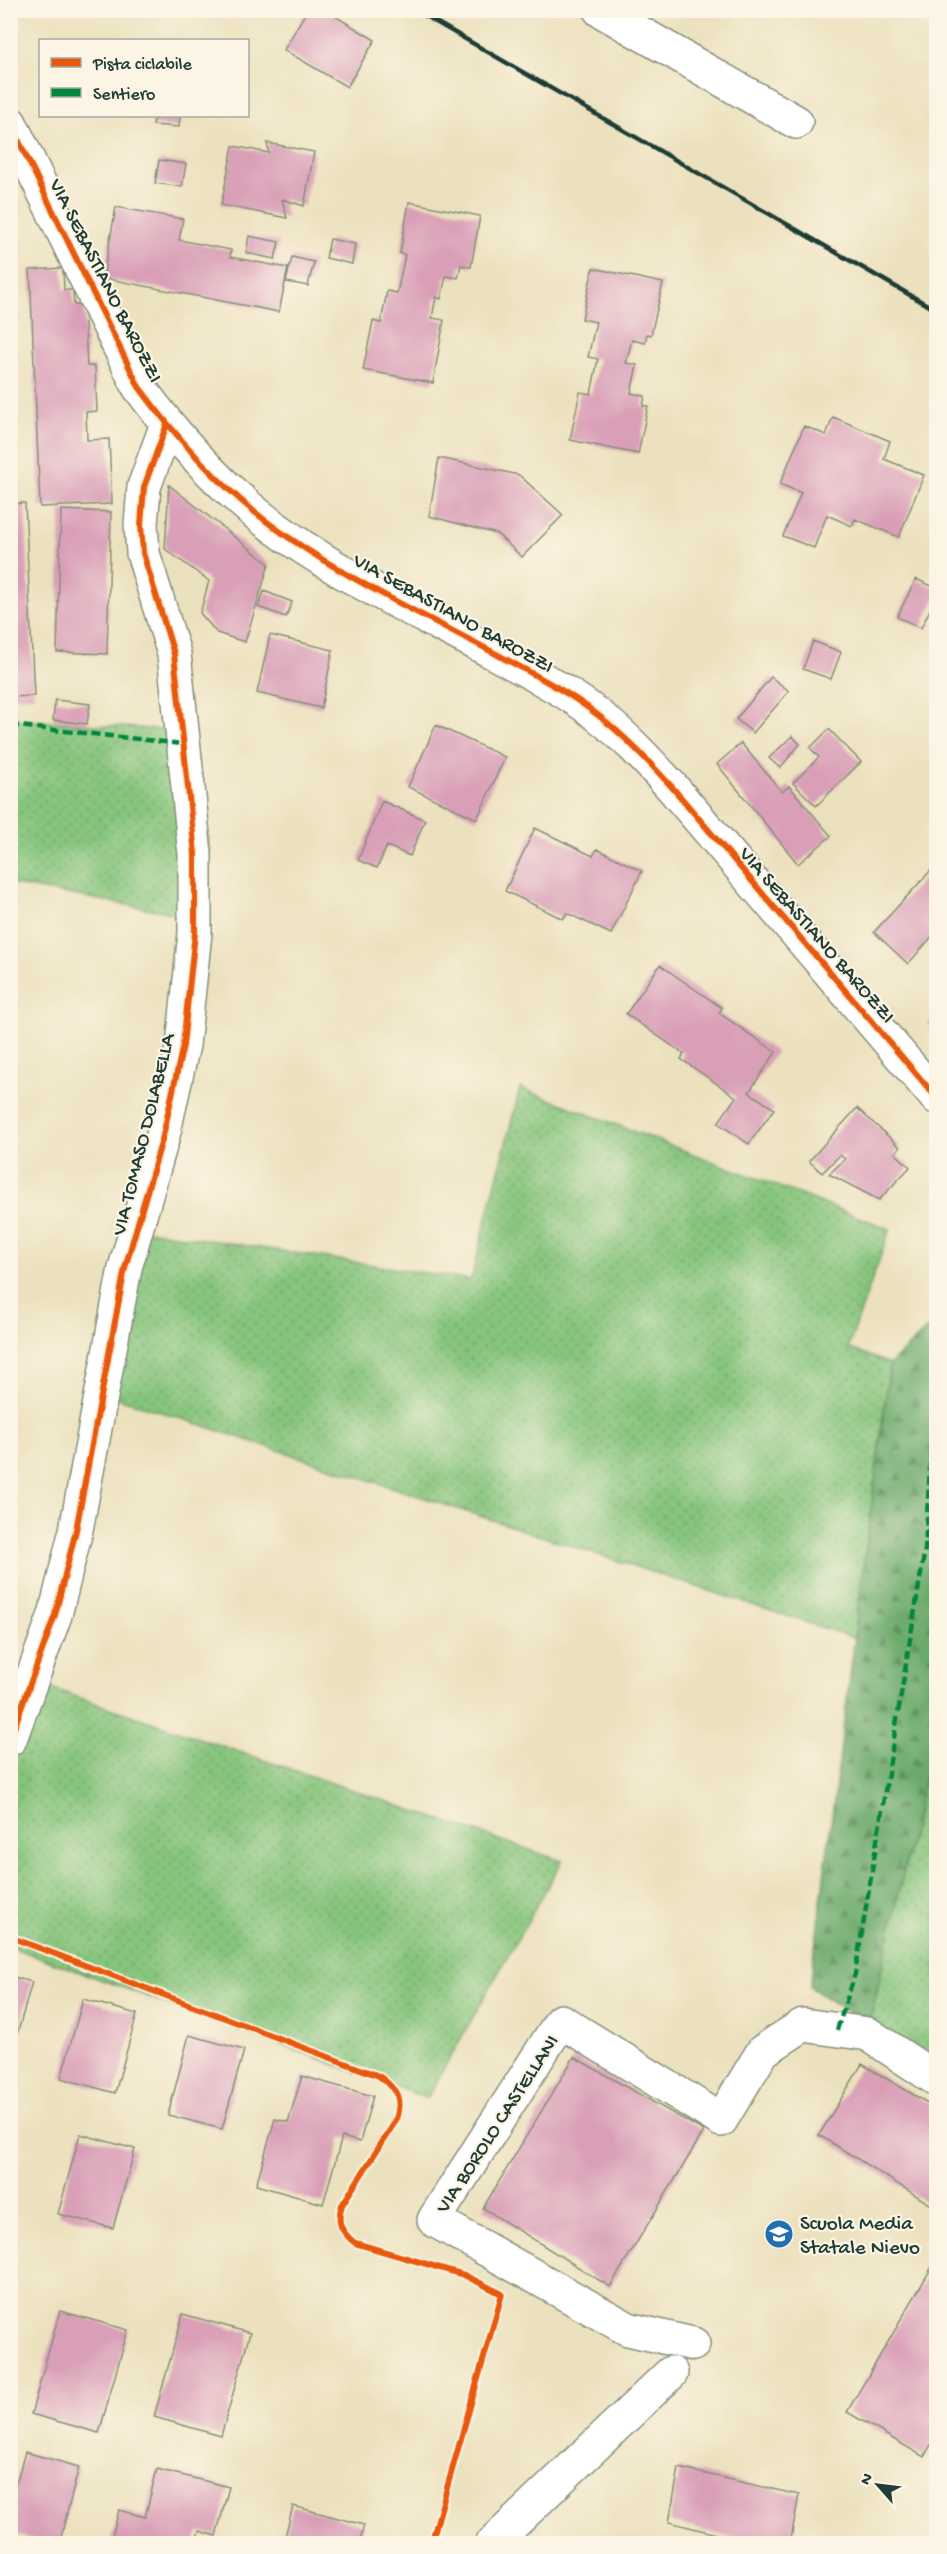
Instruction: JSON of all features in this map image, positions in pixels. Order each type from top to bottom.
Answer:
[{"type":"street","points":[[600,10],[796,122]]},
{"type":"street","name":"VIA SEBASTIANO BAROZZI","points":[[10,123],[139,387],[167,424],[241,501],[289,538],[346,573],[540,678],[599,716],[641,753],[936,1097]]},
{"type":"street","name":"VIA TOMASO DOLABELLA","points":[[10,1739],[55,1615],[76,1530],[125,1268],[162,1136],[183,1045],[195,933],[195,854],[174,654],[143,553],[141,525],[144,487],[167,424]]},
{"type":"street","name":"VIA BOROLO CASTELLANI","points":[[693,2344],[628,2329],[434,2220],[561,2021],[721,2120],[763,2051],[803,2025],[868,2034],[936,2079]]},
{"type":"street","points":[[492,2544],[671,2373]]},
{"type":"green space","points":[[10,719],[165,730],[208,838],[189,916],[11,884]]},
{"type":"green space","points":[[520,1088],[890,1229],[848,1348],[890,1364],[854,1638],[109,1395],[131,1228],[471,1280]]},
{"type":"green space","points":[[936,1320],[936,1728],[869,2026],[810,1987],[890,1364]]},
{"type":"green space","points":[[39,1684],[562,1861],[427,2098],[11,1947],[11,1765]]},
{"type":"green space","points":[[936,1728],[936,2068],[869,2026]]},
{"type":"building","points":[[307,10],[325,10],[375,40],[347,87],[284,50]]},
{"type":"building","points":[[154,117],[180,117],[179,127],[153,125]]},
{"type":"building","points":[[267,143],[314,152],[304,206],[282,199],[287,218],[221,205],[233,146],[269,153]]},
{"type":"building","points":[[159,160],[186,164],[182,187],[155,183]]},
{"type":"building","points":[[409,202],[480,216],[471,267],[461,265],[458,278],[446,276],[441,299],[436,297],[432,318],[444,320],[433,383],[363,370],[373,321],[381,323],[387,291],[397,293],[405,255],[400,253]]},
{"type":"building","points":[[116,207],[183,219],[179,240],[231,250],[230,257],[288,268],[279,312],[103,278]]},
{"type":"building","points":[[249,236],[279,242],[275,259],[246,253]]},
{"type":"building","points":[[330,239],[355,244],[352,264],[326,258]]},
{"type":"building","points":[[292,257],[314,262],[308,286],[286,282]]},
{"type":"building","points":[[63,268],[64,290],[73,290],[74,305],[84,305],[87,366],[95,366],[97,411],[86,412],[87,440],[109,439],[112,504],[40,507],[30,270]]},
{"type":"building","points":[[593,268],[663,283],[651,335],[647,334],[645,343],[632,340],[626,363],[637,365],[631,393],[645,396],[643,406],[648,406],[638,454],[570,440],[580,392],[591,394],[598,359],[588,357],[596,322],[582,319]]},
{"type":"building","points":[[833,417],[890,441],[884,459],[924,475],[899,537],[855,519],[852,526],[827,515],[814,548],[783,536],[801,493],[780,484],[804,426],[826,435]]},
{"type":"building","points":[[439,458],[519,475],[563,515],[522,557],[497,534],[429,516]]},
{"type":"building","points":[[169,485],[269,564],[245,642],[217,633],[200,613],[209,581],[165,549]]},
{"type":"building","points":[[25,503],[34,696],[10,697],[10,504]]},
{"type":"building","points":[[61,510],[111,512],[107,654],[57,652]]},
{"type":"building","points":[[916,579],[936,588],[936,597],[921,628],[897,617]]},
{"type":"building","points":[[264,591],[292,602],[286,617],[258,607]]},
{"type":"building","points":[[270,635],[333,650],[321,708],[257,693]]},
{"type":"building","points":[[813,641],[841,652],[831,679],[803,669]]},
{"type":"building","points":[[771,677],[789,691],[753,733],[736,719]]},
{"type":"building","points":[[55,700],[90,704],[87,724],[53,720]]},
{"type":"building","points":[[436,725],[505,757],[477,819],[408,787]]},
{"type":"building","points":[[829,729],[861,762],[816,806],[793,783],[819,757],[810,748]]},
{"type":"building","points":[[792,736],[800,744],[780,768],[769,758]]},
{"type":"building","points":[[741,743],[782,792],[789,786],[831,836],[798,864],[717,764]]},
{"type":"building","points":[[382,801],[425,820],[410,856],[387,846],[377,868],[358,860]]},
{"type":"building","points":[[535,828],[593,856],[597,849],[642,871],[611,934],[567,913],[563,919],[505,891]]},
{"type":"building","points":[[936,865],[936,932],[908,964],[874,932]]},
{"type":"building","points":[[660,965],[722,1008],[719,1013],[776,1052],[749,1092],[774,1109],[749,1144],[718,1123],[736,1097],[681,1059],[684,1054],[626,1014]]},
{"type":"building","points":[[936,1016],[936,1033],[928,1023]]},
{"type":"building","points":[[857,1108],[900,1147],[895,1153],[910,1167],[879,1200],[829,1174],[845,1159],[840,1155],[822,1173],[809,1161]]},
{"type":"building","points":[[10,1976],[32,1982],[11,2056],[10,2056]]},
{"type":"building","points":[[83,1999],[137,2014],[115,2093],[61,2078]]},
{"type":"building","points":[[189,2035],[244,2050],[222,2129],[168,2115]]},
{"type":"building","points":[[574,2057],[704,2131],[610,2287],[483,2208]]},
{"type":"building","points":[[862,2064],[936,2108],[936,2208],[819,2135]]},
{"type":"building","points":[[302,2076],[373,2096],[360,2142],[342,2137],[323,2204],[256,2185],[275,2119],[288,2122]]},
{"type":"building","points":[[80,2134],[135,2149],[113,2228],[58,2214]]},
{"type":"building","points":[[936,2260],[936,2436],[924,2457],[847,2412]]},
{"type":"building","points":[[60,2311],[128,2330],[99,2433],[31,2414]]},
{"type":"building","points":[[183,2314],[250,2333],[221,2436],[154,2417]]},
{"type":"building","points":[[25,2452],[79,2467],[59,2544],[48,2544],[10,2533],[10,2504]]},
{"type":"building","points":[[679,2468],[799,2495],[790,2544],[756,2544],[669,2522]]},
{"type":"building","points":[[157,2469],[229,2487],[216,2536],[199,2531],[195,2544],[110,2544],[119,2510],[145,2517]]},
{"type":"building","points":[[293,2506],[364,2525],[359,2544],[283,2544]]},
{"type":"railway","points":[[415,10],[936,310]]},
{"type":"marked path","points":[[10,725],[183,744]]},
{"type":"marked path","points":[[837,2030],[855,1974],[925,1549],[936,1401]]},
{"type":"cycle path","points":[[10,123],[139,387],[207,468],[246,505],[313,554],[365,585],[550,684],[609,724],[671,786],[936,1097]]},
{"type":"cycle path","points":[[10,1739],[55,1615],[76,1530],[125,1268],[163,1136],[183,1045],[195,933],[195,854],[174,654],[143,553],[141,525],[144,487],[167,424]]},
{"type":"cycle path","points":[[10,1937],[379,2076],[395,2091],[399,2107],[395,2122],[342,2205],[340,2222],[343,2231],[355,2243],[464,2275],[502,2294],[431,2544]]},
{"type":"place","name":"Scuola Media Statale Nievo","points":[[779,2234]]}]
